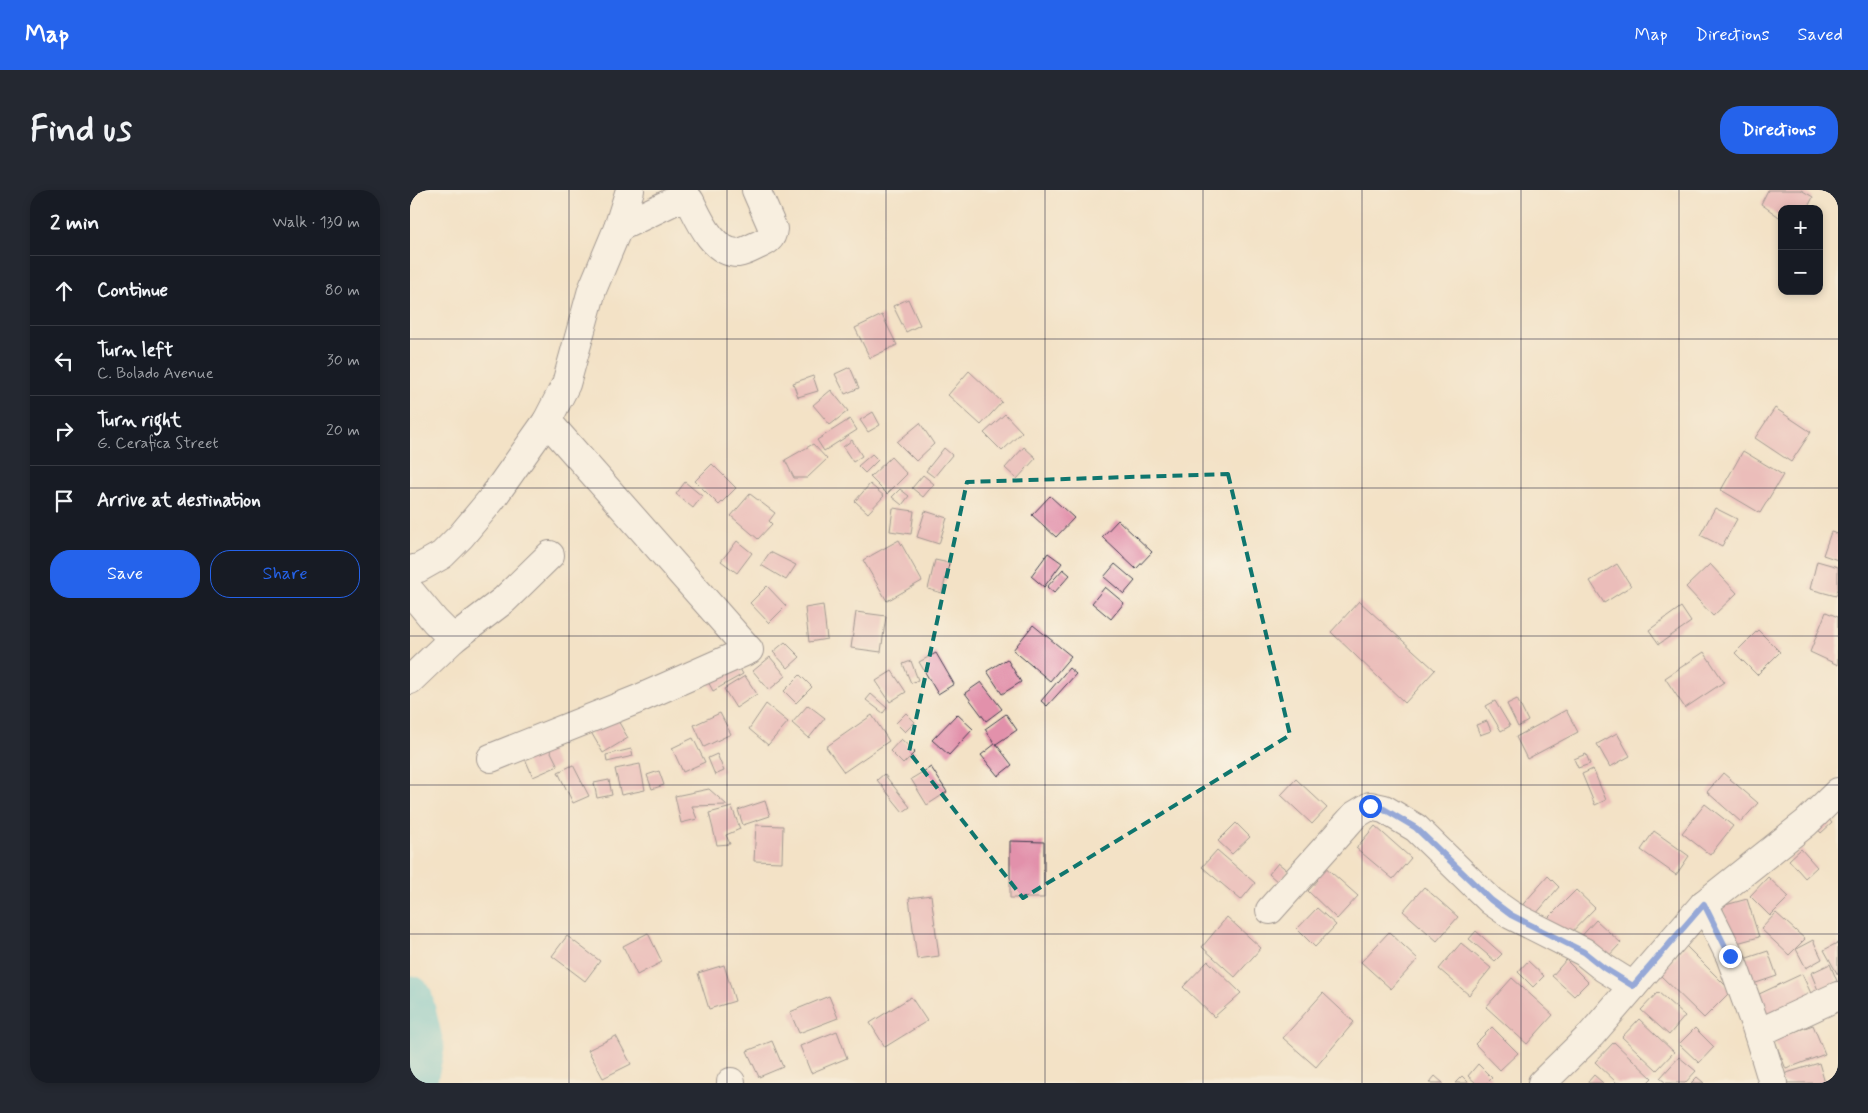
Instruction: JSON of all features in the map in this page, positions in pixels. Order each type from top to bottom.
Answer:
[{"type":"street","points":[[410,570],[419,568],[442,555],[461,536],[491,500],[547,422],[566,384],[592,290],[618,228],[630,190]]},
{"type":"street","points":[[618,228],[674,200],[690,201],[702,224],[715,241],[723,249],[740,253],[768,241],[772,235],[773,229],[756,190]]},
{"type":"street","points":[[491,758],[628,704],[748,650],[547,422]]},
{"type":"street","points":[[410,680],[453,639],[504,600],[550,555]]},
{"type":"street","points":[[410,592],[435,622],[453,639]]},
{"type":"street","points":[[1542,1083],[1591,1034],[1704,904],[1806,823],[1838,792]]},
{"type":"street","points":[[1270,910],[1355,816],[1370,806],[1384,809],[1416,828],[1491,900],[1511,915],[1584,952],[1604,968],[1633,986]]},
{"type":"street","points":[[1704,904],[1730,956],[1758,1033],[1773,1083]]},
{"type":"street","points":[[1758,1033],[1838,996]]},
{"type":"highlighted area","points":[[1228,474],[1290,735],[1023,898],[909,752],[967,482]]},
{"type":"building","points":[[1768,190],[1801,190],[1813,197],[1809,205],[1778,205],[1778,216],[1761,204]]},
{"type":"building","points":[[908,299],[920,325],[906,332],[893,306]]},
{"type":"building","points":[[882,315],[897,345],[870,358],[855,328]]},
{"type":"building","points":[[850,367],[859,388],[845,394],[835,374]]},
{"type":"building","points":[[969,371],[1002,402],[981,425],[948,395]]},
{"type":"building","points":[[813,376],[818,391],[798,397],[793,383]]},
{"type":"building","points":[[831,390],[848,411],[830,425],[813,405]]},
{"type":"building","points":[[1775,408],[1811,432],[1791,462],[1755,438]]},
{"type":"building","points":[[873,412],[880,425],[868,432],[860,420]]},
{"type":"building","points":[[1005,414],[1022,432],[1002,451],[984,433]]},
{"type":"building","points":[[850,419],[857,430],[824,451],[817,440]]},
{"type":"building","points":[[920,423],[934,444],[916,461],[897,442]]},
{"type":"building","points":[[852,440],[862,456],[853,462],[843,447]]},
{"type":"building","points":[[813,444],[827,459],[807,478],[794,478],[785,460]]},
{"type":"building","points":[[1024,447],[1036,458],[1017,479],[1005,468]]},
{"type":"building","points":[[944,448],[952,455],[934,477],[926,471]]},
{"type":"building","points":[[1743,451],[1783,475],[1760,513],[1721,490]]},
{"type":"building","points":[[872,454],[878,460],[865,473],[858,466]]},
{"type":"building","points":[[891,457],[907,474],[887,494],[870,477]]},
{"type":"building","points":[[712,464],[736,488],[719,505],[695,481]]},
{"type":"building","points":[[923,475],[934,484],[923,497],[912,488]]},
{"type":"building","points":[[685,482],[702,496],[693,508],[676,494]]},
{"type":"building","points":[[870,484],[884,496],[868,513],[855,501]]},
{"type":"building","points":[[900,489],[909,496],[902,505],[892,497]]},
{"type":"building","points":[[750,494],[775,513],[769,521],[772,524],[758,539],[731,516]]},
{"type":"building","points":[[1050,496],[1074,518],[1056,537],[1032,515]]},
{"type":"building","points":[[893,508],[914,511],[911,534],[890,531]]},
{"type":"building","points":[[1715,508],[1737,519],[1722,546],[1700,535]]},
{"type":"building","points":[[925,511],[947,518],[939,544],[917,537]]},
{"type":"building","points":[[1118,520],[1152,552],[1136,569],[1102,537]]},
{"type":"building","points":[[1831,532],[1838,534],[1838,560],[1823,555]]},
{"type":"building","points":[[899,540],[922,581],[887,601],[863,560]]},
{"type":"building","points":[[737,541],[752,553],[737,573],[721,561]]},
{"type":"building","points":[[770,552],[796,565],[786,580],[761,565]]},
{"type":"building","points":[[1048,553],[1062,563],[1044,587],[1031,576]]},
{"type":"building","points":[[935,560],[949,563],[942,593],[928,589]]},
{"type":"building","points":[[1817,561],[1838,567],[1838,589],[1836,596],[1810,589]]},
{"type":"building","points":[[1115,564],[1135,581],[1124,594],[1104,577]]},
{"type":"building","points":[[1617,564],[1631,586],[1604,603],[1590,581]]},
{"type":"building","points":[[1710,564],[1737,593],[1713,616],[1686,587]]},
{"type":"building","points":[[1063,569],[1070,575],[1054,593],[1047,587]]},
{"type":"building","points":[[767,586],[786,606],[769,623],[750,603]]},
{"type":"building","points":[[1105,587],[1124,603],[1111,619],[1092,603]]},
{"type":"building","points":[[1359,601],[1435,670],[1405,703],[1331,632]]},
{"type":"building","points":[[823,605],[827,639],[809,642],[805,608]]},
{"type":"building","points":[[1681,607],[1691,622],[1659,644],[1649,630]]},
{"type":"building","points":[[856,612],[886,616],[881,652],[851,648]]},
{"type":"building","points":[[1826,612],[1838,617],[1838,665],[1810,652]]},
{"type":"building","points":[[1033,625],[1071,656],[1050,681],[1013,650]]},
{"type":"building","points":[[1758,630],[1780,652],[1757,675],[1735,653]]},
{"type":"building","points":[[785,642],[800,657],[788,668],[773,652]]},
{"type":"building","points":[[1704,652],[1724,682],[1685,708],[1665,678]]},
{"type":"building","points":[[936,653],[954,684],[938,694],[919,662]]},
{"type":"building","points":[[770,657],[786,676],[769,690],[753,671]]},
{"type":"building","points":[[1007,659],[1021,682],[1002,694],[987,671]]},
{"type":"building","points":[[735,660],[743,674],[713,691],[705,676]]},
{"type":"building","points":[[911,661],[918,680],[911,683],[903,664]]},
{"type":"building","points":[[1069,668],[1076,674],[1047,706],[1041,701]]},
{"type":"building","points":[[892,671],[906,692],[890,702],[876,681]]},
{"type":"building","points":[[800,675],[812,687],[796,703],[784,691]]},
{"type":"building","points":[[745,676],[757,694],[736,708],[724,689]]},
{"type":"building","points":[[981,682],[1002,709],[986,721],[965,693]]},
{"type":"building","points":[[871,694],[887,708],[883,713],[866,700]]},
{"type":"building","points":[[1517,699],[1528,721],[1518,727],[1507,704]]},
{"type":"building","points":[[1495,701],[1510,726],[1501,731],[1486,706]]},
{"type":"building","points":[[766,704],[788,722],[768,745],[749,729]]},
{"type":"building","points":[[808,705],[825,718],[809,738],[792,723]]},
{"type":"building","points":[[1566,710],[1578,732],[1527,759],[1516,737]]},
{"type":"building","points":[[613,712],[628,738],[603,753],[588,727]]},
{"type":"building","points":[[720,713],[731,734],[704,747],[694,725]]},
{"type":"building","points":[[906,713],[915,722],[905,732],[896,723]]},
{"type":"building","points":[[957,714],[973,729],[949,755],[932,740]]},
{"type":"building","points":[[1006,714],[1017,730],[996,744],[1012,765],[998,776],[981,755],[995,744],[985,729]]},
{"type":"building","points":[[872,715],[889,741],[844,772],[826,747]]},
{"type":"building","points":[[1487,721],[1491,731],[1480,735],[1476,725]]},
{"type":"building","points":[[1617,733],[1630,756],[1610,767],[1597,744]]},
{"type":"building","points":[[693,738],[705,762],[683,772],[672,748]]},
{"type":"building","points":[[901,739],[915,752],[903,764],[890,751]]},
{"type":"building","points":[[547,744],[558,766],[533,777],[523,754]]},
{"type":"building","points":[[631,749],[633,756],[607,762],[606,755]]},
{"type":"building","points":[[717,754],[724,771],[715,775],[708,758]]},
{"type":"building","points":[[1586,754],[1590,764],[1578,768],[1574,759]]},
{"type":"building","points":[[640,764],[645,790],[621,795],[615,769]]},
{"type":"building","points":[[573,765],[589,796],[573,803],[558,772]]},
{"type":"building","points":[[931,767],[947,792],[927,805],[911,779]]},
{"type":"building","points":[[1593,769],[1606,800],[1595,805],[1582,774]]},
{"type":"building","points":[[659,771],[664,785],[652,789],[647,775]]},
{"type":"building","points":[[1723,773],[1758,803],[1741,822],[1707,792]]},
{"type":"building","points":[[884,774],[910,807],[903,812],[877,780]]},
{"type":"building","points":[[1296,779],[1327,808],[1312,824],[1281,795]]},
{"type":"building","points":[[609,780],[612,795],[597,798],[594,783]]},
{"type":"building","points":[[709,789],[727,805],[692,806],[697,819],[681,823],[675,796]]},
{"type":"building","points":[[765,801],[770,816],[743,825],[738,810]]},
{"type":"building","points":[[1705,804],[1733,826],[1710,855],[1682,833]]},
{"type":"building","points":[[1818,806],[1832,823],[1821,833],[1807,816]]},
{"type":"building","points":[[732,807],[740,829],[726,835],[730,844],[717,845],[709,813]]},
{"type":"building","points":[[1236,823],[1250,837],[1232,854],[1218,841]]},
{"type":"building","points":[[756,825],[783,826],[782,862],[754,861]]},
{"type":"building","points":[[1375,826],[1411,858],[1393,879],[1356,848]]},
{"type":"building","points":[[1654,831],[1689,856],[1676,875],[1641,850]]},
{"type":"building","points":[[1010,841],[1044,842],[1044,898],[1010,898]]},
{"type":"building","points":[[1801,849],[1817,867],[1805,878],[1789,860]]},
{"type":"building","points":[[1217,850],[1255,883],[1241,900],[1202,867]]},
{"type":"building","points":[[1278,863],[1288,871],[1279,883],[1269,874]]},
{"type":"building","points":[[1323,865],[1358,896],[1337,919],[1308,891],[1318,880],[1314,876]]},
{"type":"building","points":[[1548,876],[1559,887],[1529,922],[1517,911]]},
{"type":"building","points":[[1768,877],[1789,897],[1770,916],[1750,896]]},
{"type":"building","points":[[1424,887],[1458,917],[1437,941],[1403,911]]},
{"type":"building","points":[[1576,890],[1595,908],[1564,940],[1545,921]]},
{"type":"building","points":[[931,895],[939,956],[917,959],[909,898]]},
{"type":"building","points":[[1747,899],[1759,937],[1733,944],[1722,906]]},
{"type":"building","points":[[1317,908],[1336,925],[1315,947],[1297,929]]},
{"type":"building","points":[[1776,913],[1805,939],[1789,955],[1761,929]]},
{"type":"building","points":[[1227,917],[1261,948],[1235,977],[1202,947]]},
{"type":"building","points":[[1596,920],[1621,943],[1602,963],[1578,940]]},
{"type":"building","points":[[1476,931],[1502,954],[1495,961],[1469,939]]},
{"type":"building","points":[[1389,932],[1418,959],[1391,989],[1361,962]]},
{"type":"building","points":[[648,933],[662,962],[637,975],[623,946]]},
{"type":"building","points":[[567,936],[600,961],[585,981],[552,956]]},
{"type":"building","points":[[1813,940],[1822,959],[1806,968],[1796,949]]},
{"type":"building","points":[[1461,943],[1491,968],[1469,995],[1439,969]]},
{"type":"building","points":[[1837,943],[1838,945],[1838,975],[1824,950]]},
{"type":"building","points":[[1686,946],[1731,991],[1704,1018],[1659,974]]},
{"type":"building","points":[[1768,951],[1777,976],[1750,985],[1741,960]]},
{"type":"building","points":[[1566,960],[1588,982],[1574,996],[1552,976]]},
{"type":"building","points":[[1208,961],[1241,993],[1214,1017],[1183,987]]},
{"type":"building","points":[[1528,961],[1544,976],[1533,987],[1518,972]]},
{"type":"building","points":[[1830,964],[1837,981],[1818,990],[1811,973]]},
{"type":"building","points":[[724,965],[735,1001],[709,1009],[698,973]]},
{"type":"building","points":[[1802,974],[1815,1002],[1770,1023],[1757,995]]},
{"type":"building","points":[[1512,978],[1553,1015],[1527,1044],[1486,1007]]},
{"type":"building","points":[[1658,992],[1685,1016],[1669,1035],[1641,1010]]},
{"type":"building","points":[[1323,993],[1354,1022],[1316,1067],[1283,1038]]},
{"type":"building","points":[[829,996],[838,1018],[799,1033],[790,1012]]},
{"type":"building","points":[[911,997],[927,1021],[885,1047],[870,1023]]},
{"type":"building","points":[[1639,1019],[1674,1052],[1657,1070],[1622,1037]]},
{"type":"building","points":[[1813,1025],[1825,1054],[1786,1069],[1774,1039]]},
{"type":"building","points":[[1492,1027],[1518,1053],[1500,1070],[1475,1044]]},
{"type":"building","points":[[1695,1028],[1714,1047],[1699,1063],[1679,1044]]},
{"type":"building","points":[[837,1031],[847,1058],[811,1073],[800,1046]]},
{"type":"building","points":[[616,1036],[631,1064],[603,1078],[588,1050]]},
{"type":"building","points":[[772,1041],[783,1067],[759,1077],[747,1051]]},
{"type":"building","points":[[1614,1042],[1652,1078],[1647,1083],[1617,1083],[1595,1062]]},
{"type":"building","points":[[1679,1057],[1696,1071],[1685,1083],[1666,1083],[1660,1078]]},
{"type":"building","points":[[1819,1063],[1825,1083],[1783,1083],[1780,1075]]},
{"type":"building","points":[[1478,1064],[1492,1078],[1487,1083],[1476,1083],[1468,1076]]},
{"type":"building","points":[[1594,1075],[1603,1083],[1587,1083]]},
{"type":"building","points":[[1435,1076],[1443,1083],[1429,1083]]},
{"type":"building","points":[[1462,1076],[1469,1083],[1455,1083]]},
{"type":"building","points":[[1697,1077],[1704,1083],[1691,1083]]},
{"type":"waterway","points":[[410,998],[422,1048],[414,1083]]},
{"type":"route","points":[[1370,806],[1384,809],[1416,828],[1462,870],[1491,900],[1511,915],[1584,952],[1604,968],[1633,986],[1704,904],[1730,956]]}]
